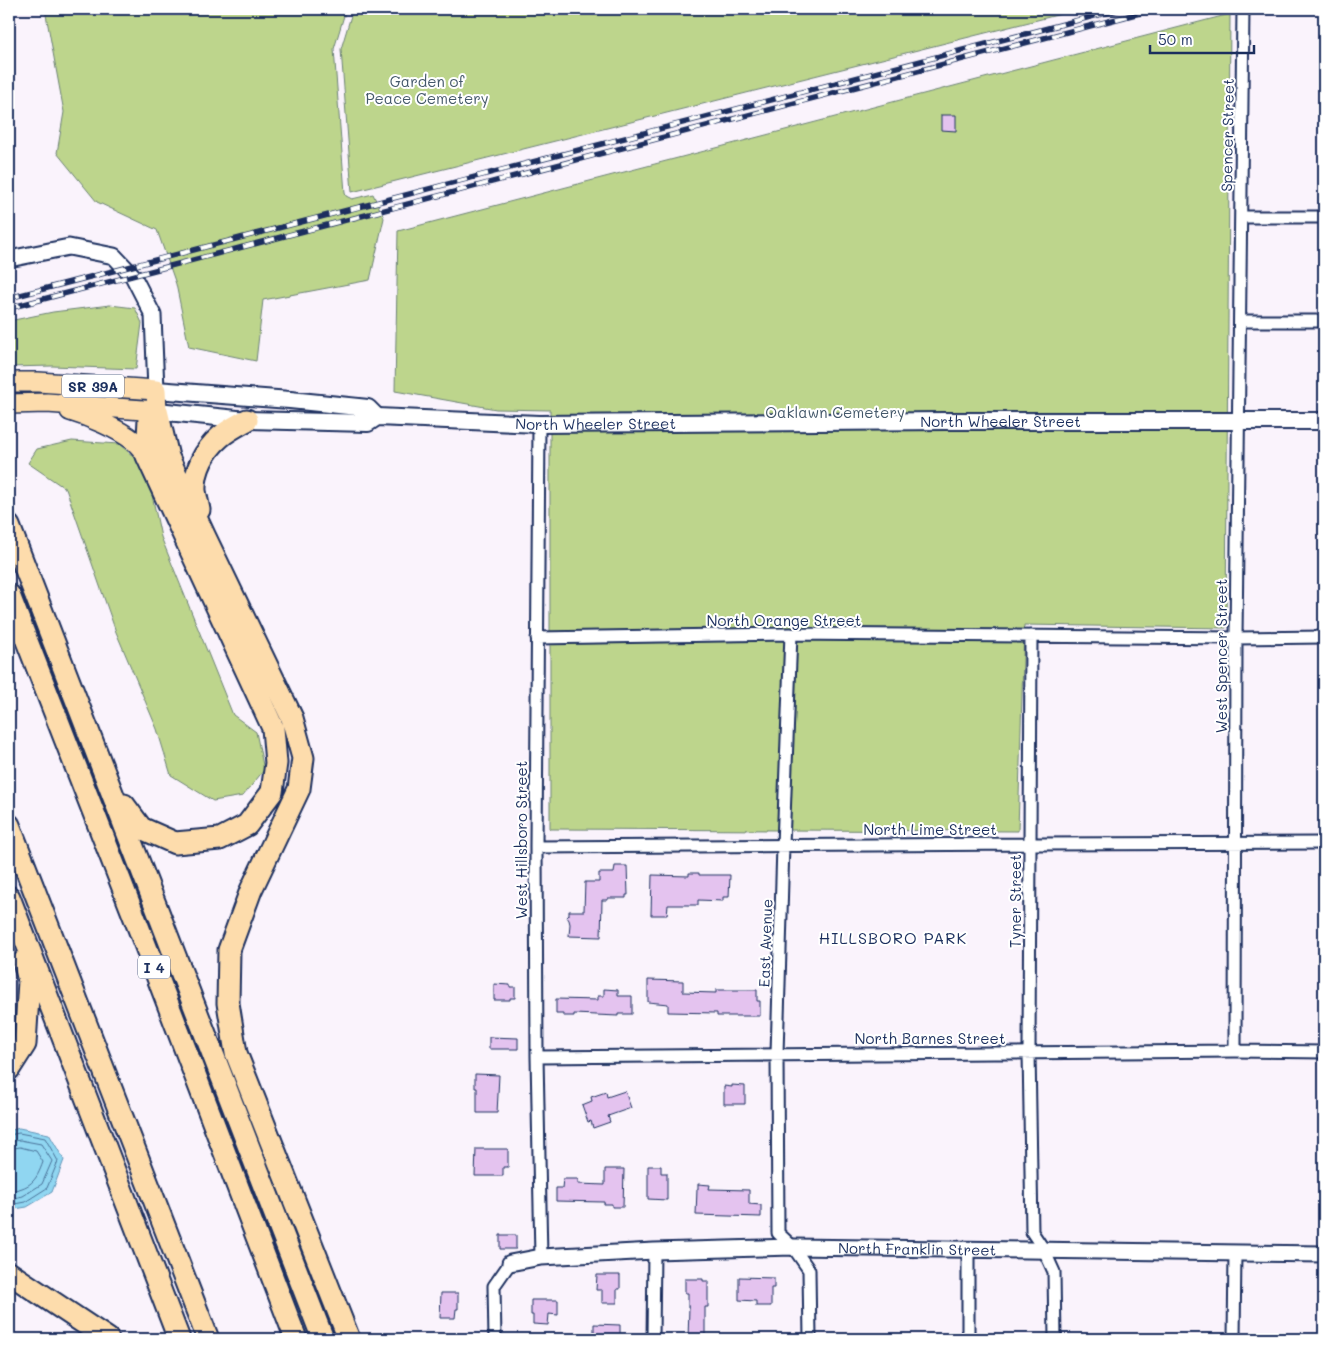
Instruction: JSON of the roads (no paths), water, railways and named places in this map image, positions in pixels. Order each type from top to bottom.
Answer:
[{"type":"highway","points":[[108,782],[141,828],[175,843],[220,838],[247,825],[272,792],[276,763],[273,728],[147,456],[149,419],[157,411]]},
{"type":"highway","points":[[157,411],[168,457],[292,718],[303,758],[299,789],[251,890],[229,950],[228,1003],[236,1053],[348,1339]]},
{"type":"highway","points":[[204,535],[195,491],[201,462],[208,449],[221,436],[247,420]]},
{"type":"highway","points":[[9,526],[323,1339]]},
{"type":"highway","name":"I 4","points":[[9,595],[154,966],[296,1339]]},
{"type":"highway","points":[[9,825],[208,1339]]},
{"type":"highway","points":[[9,897],[178,1339]]},
{"type":"highway","points":[[9,908],[29,981],[25,1044],[9,1069]]},
{"type":"highway","points":[[9,1273],[108,1339]]},
{"type":"main road","name":"North Wheeler Street","points":[[9,382],[38,382],[290,400],[368,408],[377,418]]},
{"type":"main road","points":[[156,390],[157,411]]},
{"type":"main road","name":"North Wheeler Street","points":[[9,404],[47,403],[247,420],[368,423],[377,418],[539,424],[1324,421]]},
{"type":"main road","points":[[47,403],[103,424],[134,441],[147,456]]},
{"type":"street","name":"Spencer Street","points":[[1241,261],[1243,9]]},
{"type":"street","points":[[1241,217],[1324,216]]},
{"type":"street","points":[[9,259],[69,247],[114,256],[133,276],[153,315],[156,390]]},
{"type":"street","name":"West Spencer Street","points":[[1235,1051],[1236,638],[1241,261]]},
{"type":"street","points":[[1240,321],[1324,321]]},
{"type":"street","name":"West Hillsboro Street","points":[[539,424],[536,847],[537,1057],[541,1256]]},
{"type":"street","name":"North Orange Street","points":[[537,638],[791,634],[1031,636]]},
{"type":"street","name":"East Avenue","points":[[791,634],[777,1054],[778,1233],[793,1247],[809,1270],[810,1339]]},
{"type":"street","points":[[1031,636],[1324,637]]},
{"type":"street","name":"Tyner Street","points":[[1031,636],[1029,1052],[1032,1232],[1044,1250],[1054,1272],[1055,1339]]},
{"type":"street","name":"North Lime Street","points":[[536,847],[1324,843]]},
{"type":"street","name":"North Barnes Street","points":[[537,1057],[1029,1052],[1324,1052]]},
{"type":"street","name":"North Franklin Street","points":[[510,1263],[541,1256],[793,1247],[1324,1254]]},
{"type":"street","points":[[968,1250],[968,1339]]},
{"type":"street","points":[[653,1339],[654,1251]]},
{"type":"street","points":[[1234,1339],[1235,1254]]},
{"type":"street","points":[[495,1339],[494,1286],[510,1263]]},
{"type":"water","points":[[19,1128],[49,1134],[64,1160],[52,1192],[27,1207],[9,1210],[9,1131]]},
{"type":"railway","points":[[9,298],[1121,9]]},
{"type":"railway","points":[[9,308],[1155,9]]},
{"type":"district","name":"HILLSBORO PARK","points":[[893,937]]},
{"type":"park label","name":"Garden of Peace Cemetery","points":[[427,90]]},
{"type":"park label","name":"Oaklawn Cemetery","points":[[835,412]]}]
